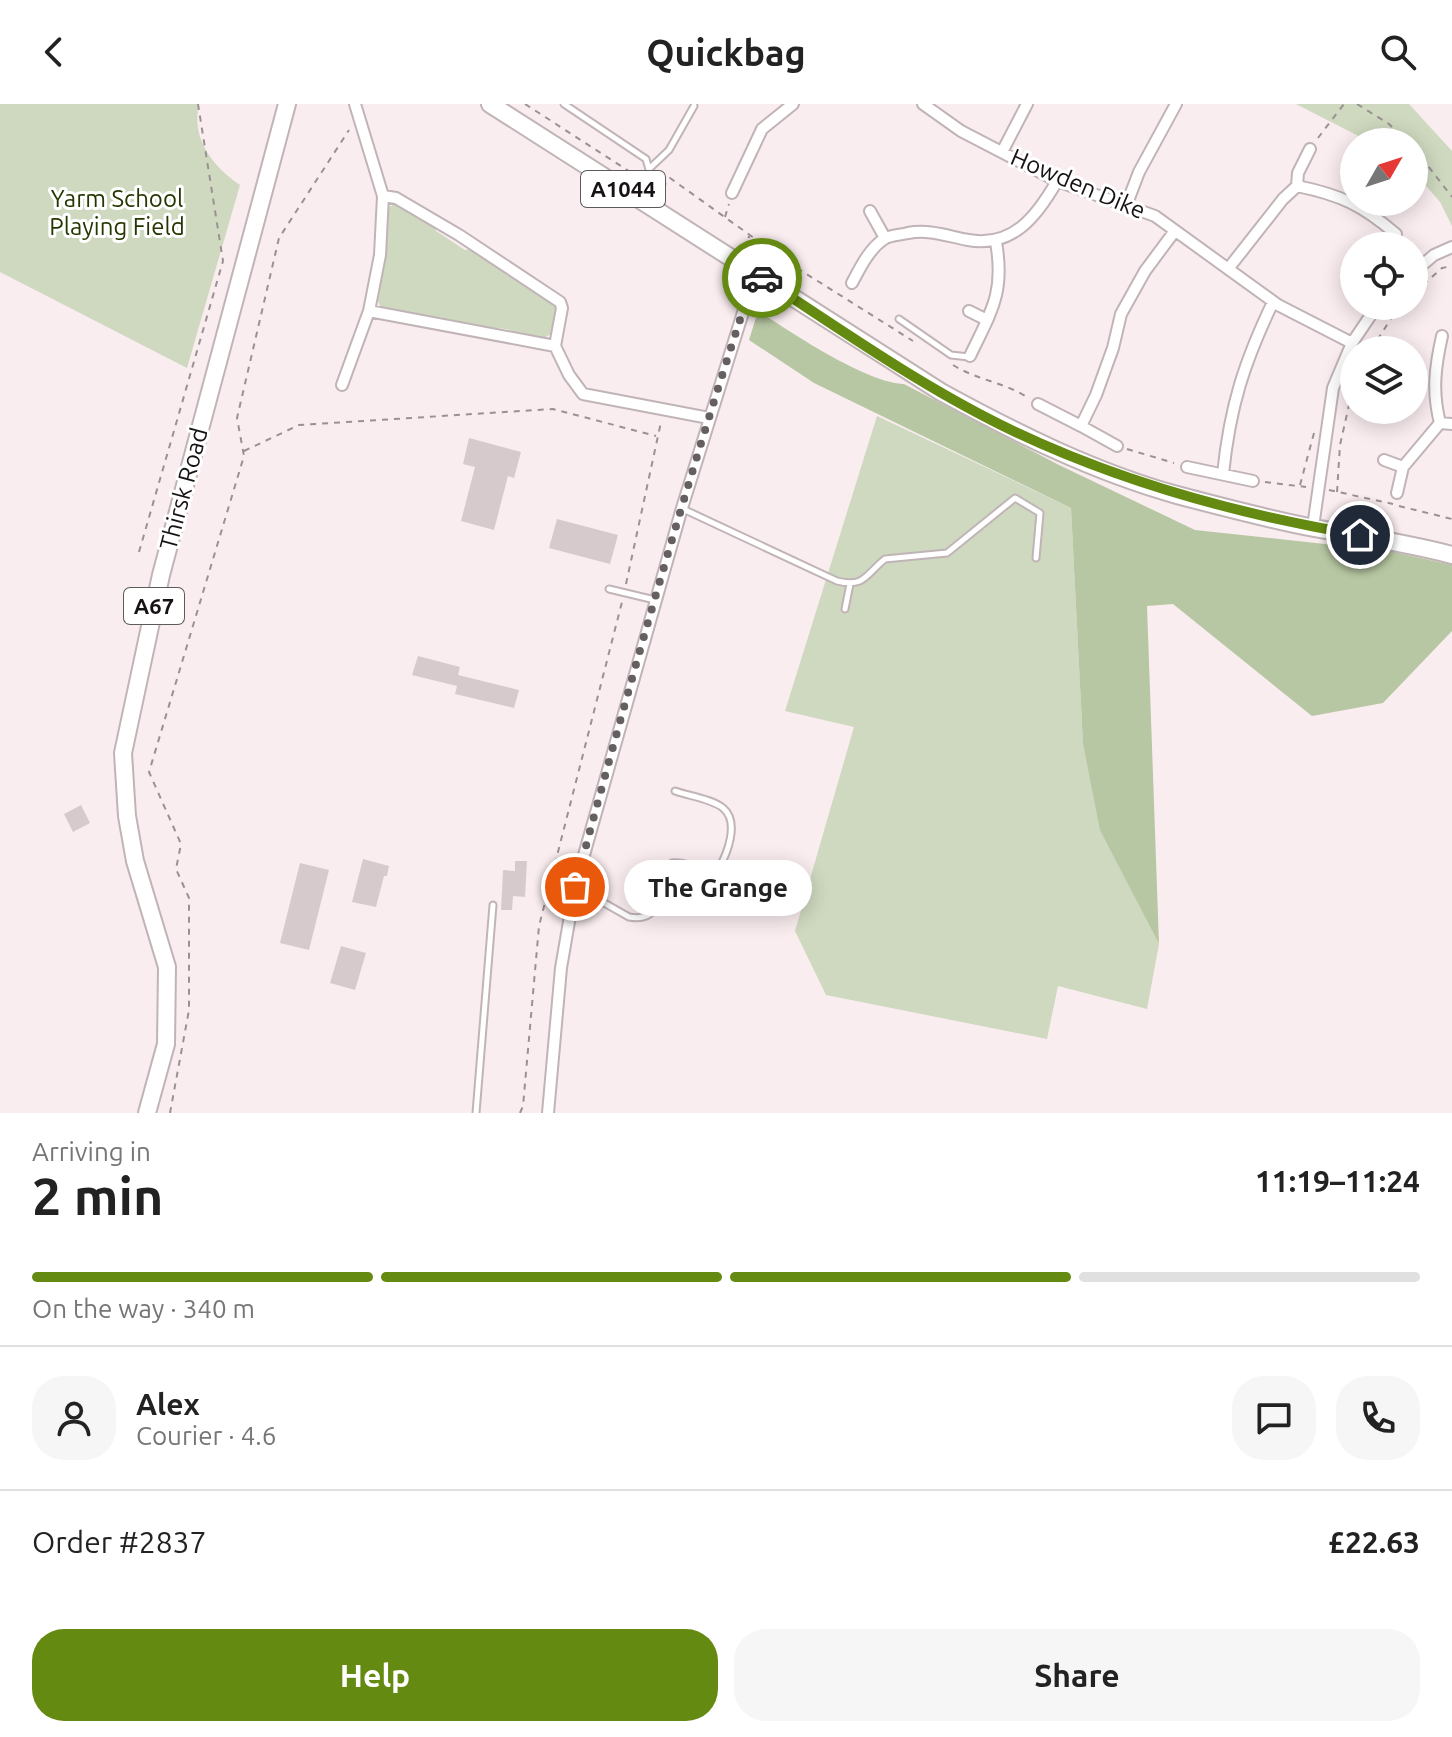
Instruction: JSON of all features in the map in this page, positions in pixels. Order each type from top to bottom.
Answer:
[{"type":"main road","name":"Thirsk Road","points":[[147,1113],[166,1044],[167,967],[135,861],[127,816],[123,753],[161,575],[287,104]]},
{"type":"main road","name":"A1044","points":[[490,104],[941,392],[1039,442],[1119,476],[1174,494],[1313,527],[1452,555]]},
{"type":"street","points":[[732,193],[762,129],[793,104]]},
{"type":"street","name":"Howden Dike","points":[[923,104],[961,131],[1057,181],[1155,216],[1273,302],[1340,337]]},
{"type":"street","points":[[1002,152],[1027,104]]},
{"type":"street","points":[[1126,206],[1139,172],[1176,104]]},
{"type":"street","points":[[342,385],[369,311],[380,255],[383,196],[356,110]]},
{"type":"street","points":[[1228,269],[1283,199],[1297,186],[1298,173],[1310,149]]},
{"type":"street","points":[[724,174],[737,182]]},
{"type":"street","points":[[852,283],[868,256],[885,238],[916,231],[970,241],[996,242],[1034,217],[1057,181]]},
{"type":"street","points":[[1297,186],[1326,192],[1367,210],[1394,232]]},
{"type":"street","points":[[383,196],[396,198],[555,297],[562,308],[555,346],[569,375],[583,394],[709,418]]},
{"type":"street","points":[[870,211],[885,238]]},
{"type":"street","points":[[1081,426],[1113,348],[1121,314],[1145,271],[1174,232]]},
{"type":"street","points":[[970,356],[998,297],[1001,268],[996,242]]},
{"type":"street","points":[[1428,260],[1452,247]]},
{"type":"street","points":[[548,1113],[561,968],[575,887],[682,508],[755,274]]},
{"type":"street","points":[[1223,474],[1228,427],[1244,366],[1273,302]]},
{"type":"street","points":[[369,311],[555,346]]},
{"type":"street","points":[[969,311],[987,320]]},
{"type":"street","points":[[1397,493],[1403,467],[1446,423],[1435,405],[1433,373],[1442,336]]},
{"type":"street","points":[[1313,527],[1333,388],[1340,371]]},
{"type":"street","points":[[1038,404],[1117,446]]},
{"type":"street","points":[[1384,460],[1403,467]]},
{"type":"street","points":[[1187,467],[1253,481]]},
{"type":"lane","points":[[564,104],[649,162],[646,182],[637,198]]},
{"type":"lane","points":[[650,168],[669,150],[694,106]]},
{"type":"lane","points":[[899,319],[951,355],[970,356]]},
{"type":"lane","points":[[682,508],[837,581],[850,584],[868,577],[885,559],[947,553],[1015,498],[1040,513],[1036,558]]},
{"type":"lane","points":[[845,609],[850,584]]},
{"type":"lane","points":[[609,589],[656,600]]},
{"type":"lane","points":[[575,887],[638,919],[652,913],[672,863],[680,862],[713,871],[719,868],[728,847],[731,830],[729,816],[723,808],[675,791]]},
{"type":"lane","points":[[476,1113],[493,905]]},
{"type":"path","points":[[139,552],[223,261],[198,104]]},
{"type":"path","points":[[525,104],[660,191],[670,178],[789,263],[916,343]]},
{"type":"path","points":[[1310,149],[1344,104]]},
{"type":"path","points":[[1357,104],[1393,128]]},
{"type":"path","points":[[170,1113],[189,1010],[189,898],[176,869],[181,844],[149,772],[244,456],[237,418],[279,238],[356,110]]},
{"type":"path","points":[[1428,166],[1452,197]]},
{"type":"path","points":[[725,218],[732,193]]},
{"type":"path","points":[[1428,280],[1442,268],[1452,266]]},
{"type":"path","points":[[953,365],[965,373],[1009,386],[1038,404]]},
{"type":"path","points":[[243,452],[299,425],[553,409],[658,436]]},
{"type":"path","points":[[520,1113],[539,926],[624,592],[663,410]]},
{"type":"path","points":[[1337,492],[1345,424]]},
{"type":"path","points":[[1117,446],[1187,467]]},
{"type":"path","points":[[1253,481],[1317,488],[1452,519]]},
{"type":"green space","name":"Yarm School Playing Field","points":[[0,104],[199,104],[198,128],[206,150],[221,169],[240,185],[187,368],[0,272]]},
{"type":"green space","points":[[1296,104],[1409,104],[1452,151],[1452,226],[1440,202],[1428,188],[1428,128],[1343,128]]},
{"type":"green space","points":[[395,204],[434,225],[436,231],[465,250],[471,249],[504,269],[505,274],[528,289],[533,288],[556,305],[553,333],[542,339],[521,336],[505,329],[487,330],[381,308],[376,297],[383,268],[387,214],[389,207]]},
{"type":"green space","points":[[758,311],[850,366],[904,384],[1059,465],[1195,530],[1389,551],[1452,565],[1452,631],[1383,703],[1312,716],[1173,604],[1147,606],[1159,944],[1100,830],[1083,744],[1071,508],[814,383],[749,340]]},
{"type":"green space","points":[[877,416],[1071,508],[1083,744],[1101,830],[1159,944],[1147,1009],[1058,986],[1047,1039],[826,995],[795,931],[854,727],[785,711]]},
{"type":"building","points":[[469,438],[521,452],[514,478],[508,476],[494,530],[461,521],[475,467],[463,464]]},
{"type":"building","points":[[557,519],[618,535],[610,564],[549,548]]},
{"type":"building","points":[[418,656],[460,667],[458,675],[519,690],[514,708],[455,694],[457,686],[412,675]]},
{"type":"building","points":[[81,805],[90,823],[73,832],[64,814]]},
{"type":"building","points":[[363,859],[389,866],[376,907],[352,902]]},
{"type":"building","points":[[515,861],[527,861],[525,897],[513,896],[512,910],[501,910],[503,870],[515,871]]},
{"type":"building","points":[[300,863],[329,870],[309,950],[280,943]]},
{"type":"building","points":[[341,946],[366,953],[355,990],[330,983]]},
{"type":"way so far","points":[[575,887],[598,798],[725,366],[755,274],[762,278]]},
{"type":"place","name":"The Grange","points":[[575,887]]},
{"type":"route","points":[[762,278],[941,392],[1065,454],[1174,494],[1238,511],[1360,535]]}]
